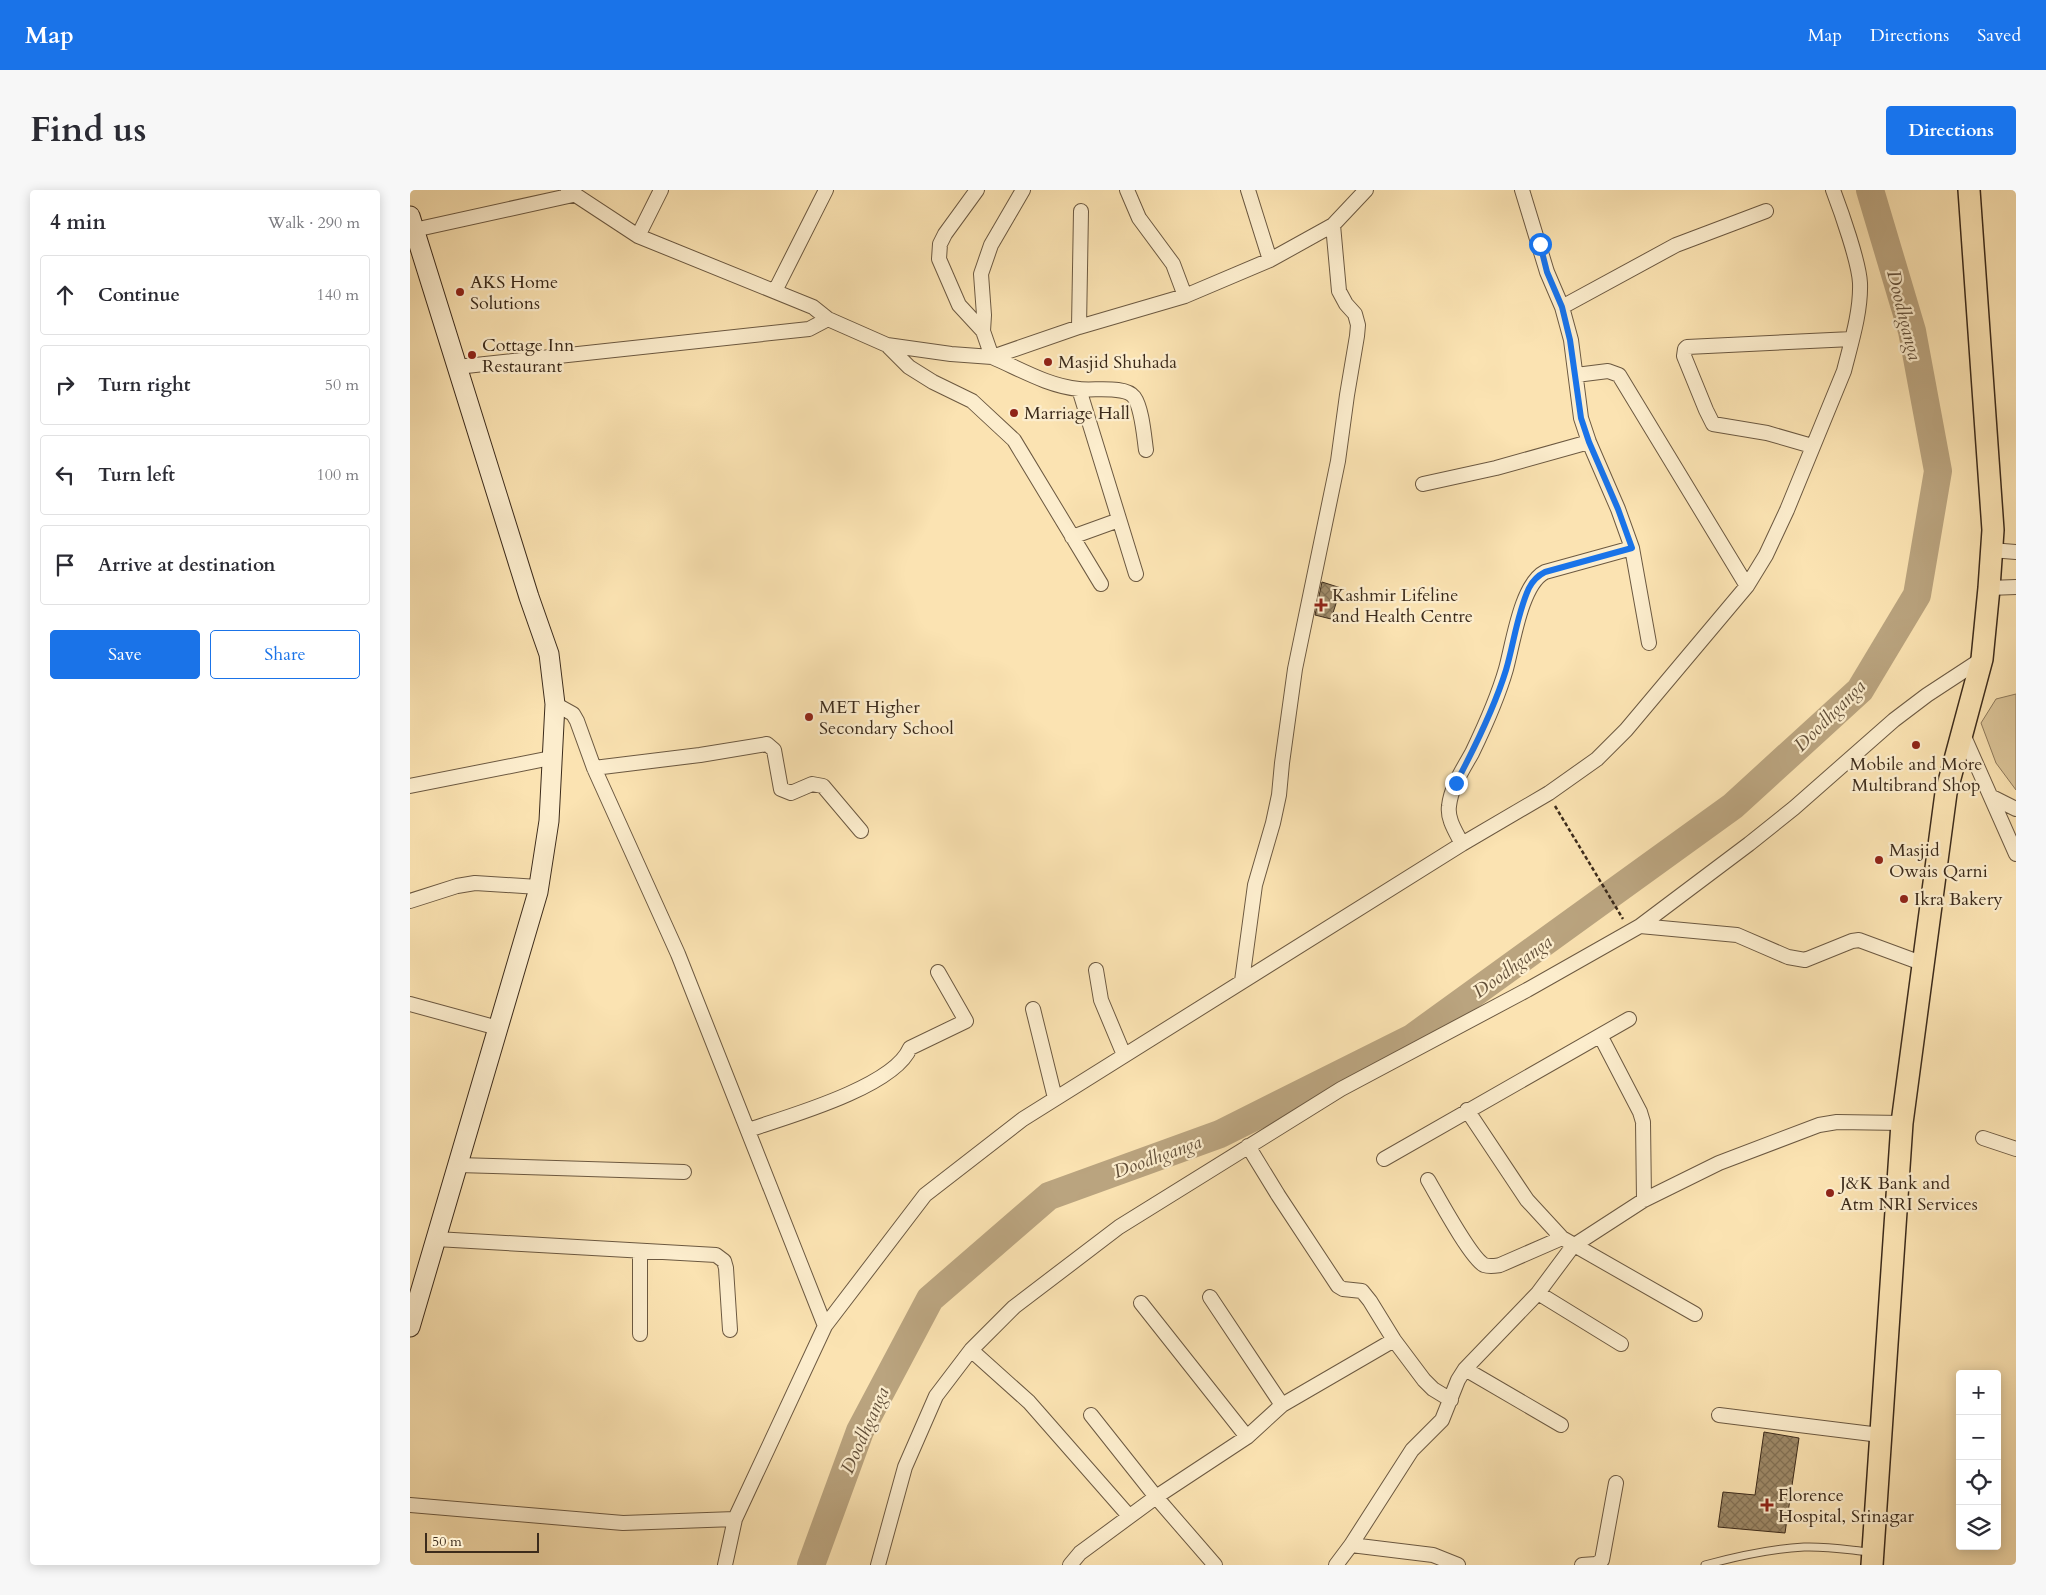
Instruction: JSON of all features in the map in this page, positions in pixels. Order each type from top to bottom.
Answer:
[{"type":"main road","points":[[1872,1558],[1902,1124],[1946,793],[1982,659],[1989,588],[1993,530],[1969,190]]},
{"type":"main road","points":[[410,1327],[416,1281],[436,1239],[538,892],[549,821],[555,704],[549,654],[412,223]]},
{"type":"street","points":[[638,236],[661,190]]},
{"type":"street","points":[[775,292],[826,190]]},
{"type":"street","points":[[977,190],[945,234],[940,244],[939,259],[959,305],[982,332],[992,357]]},
{"type":"street","points":[[982,332],[984,315],[981,274],[991,245],[1023,190]]},
{"type":"street","points":[[1127,190],[1140,218],[1173,264],[1185,296]]},
{"type":"street","points":[[1248,190],[1270,260]]},
{"type":"street","points":[[992,357],[1079,327],[1185,296],[1270,260],[1333,225],[1366,190]]},
{"type":"street","points":[[1522,190],[1547,272],[1562,307],[1570,340],[1581,418],[1632,548],[1649,643]]},
{"type":"street","points":[[725,1565],[735,1519],[825,1326],[925,1195],[1023,1119],[1055,1098],[1462,844],[1549,794],[1598,759],[1626,730],[1747,586],[1766,555],[1829,409],[1844,371],[1852,339],[1860,283],[1858,269],[1833,190]]},
{"type":"street","points":[[412,223],[571,192],[638,236],[813,307],[828,319],[887,344],[951,354],[992,357],[1056,384],[1079,389],[1128,391],[1134,396],[1138,404],[1146,450]]},
{"type":"street","points":[[1079,327],[1081,211]]},
{"type":"street","points":[[1562,307],[1676,246],[1766,211]]},
{"type":"street","points":[[1242,982],[1254,885],[1273,823],[1279,795],[1295,669],[1338,461],[1357,336],[1358,325],[1355,314],[1339,292],[1333,225]]},
{"type":"street","points":[[457,367],[809,329],[828,319]]},
{"type":"street","points":[[1812,446],[1767,433],[1713,424],[1684,356],[1685,349],[1687,347],[1852,339]]},
{"type":"street","points":[[887,344],[909,367],[933,382],[972,401],[1014,440],[1101,584]]},
{"type":"street","points":[[1576,376],[1608,371],[1619,375],[1747,586]]},
{"type":"street","points":[[1079,389],[1136,574]]},
{"type":"street","points":[[1423,484],[1496,468],[1589,442]]},
{"type":"street","points":[[1072,537],[1119,520]]},
{"type":"street","points":[[1462,844],[1449,816],[1451,796],[1496,697],[1529,589],[1534,579],[1545,572],[1632,548]]},
{"type":"street","points":[[1991,550],[2016,552]]},
{"type":"street","points":[[1989,588],[2016,587]]},
{"type":"street","points":[[878,1565],[905,1467],[936,1396],[971,1350],[1014,1307],[1119,1226],[1341,1089],[1527,990],[1640,926],[1764,832],[1894,720],[1927,695],[1982,659]]},
{"type":"street","points":[[555,704],[573,714],[594,768],[678,954],[825,1326]]},
{"type":"street","points":[[1962,732],[2016,854]]},
{"type":"street","points":[[594,768],[700,756],[767,744],[774,750],[781,789],[791,793],[812,784],[824,786],[861,831]]},
{"type":"street","points":[[410,786],[551,758]]},
{"type":"street","points":[[1992,797],[2016,808]]},
{"type":"street","points":[[410,901],[457,886],[475,883],[538,887]]},
{"type":"street","points":[[1640,926],[1738,936],[1788,957],[1806,960],[1852,941],[1860,940],[1924,964]]},
{"type":"street","points":[[1096,970],[1101,1000],[1124,1055]]},
{"type":"street","points":[[748,1130],[843,1098],[895,1068],[908,1054],[910,1048],[966,1021],[938,972]]},
{"type":"street","points":[[410,1004],[498,1028]]},
{"type":"street","points":[[1033,1009],[1055,1098]]},
{"type":"street","points":[[1384,1159],[1629,1019]]},
{"type":"street","points":[[1601,1036],[1640,1112],[1643,1122],[1644,1200]]},
{"type":"street","points":[[1467,1110],[1527,1200],[1567,1242],[1695,1314]]},
{"type":"street","points":[[1428,1180],[1473,1253],[1484,1265],[1490,1267],[1567,1242],[1644,1200],[1719,1163],[1819,1126],[1837,1122],[1902,1124]]},
{"type":"street","points":[[1983,1138],[2016,1150]]},
{"type":"street","points":[[1248,1146],[1338,1286],[1343,1289],[1362,1291],[1394,1340],[1428,1385],[1451,1400]]},
{"type":"street","points":[[458,1165],[684,1172]]},
{"type":"street","points":[[436,1239],[716,1255],[726,1268],[730,1330]]},
{"type":"street","points":[[1336,1565],[1412,1450],[1442,1420],[1458,1380],[1465,1369],[1538,1293],[1567,1242]]},
{"type":"street","points":[[640,1251],[640,1334]]},
{"type":"street","points":[[1538,1293],[1621,1344]]},
{"type":"street","points":[[1210,1297],[1282,1404]]},
{"type":"street","points":[[1141,1303],[1247,1437]]},
{"type":"street","points":[[1070,1565],[1080,1552],[1129,1516],[1247,1437],[1282,1404],[1394,1340]]},
{"type":"street","points":[[971,1350],[1029,1402],[1129,1516]]},
{"type":"street","points":[[1465,1369],[1561,1425]]},
{"type":"street","points":[[1091,1415],[1156,1497],[1215,1565]]},
{"type":"street","points":[[1719,1415],[1880,1435]]},
{"type":"street","points":[[1582,1565],[1596,1564],[1602,1560],[1616,1483]]},
{"type":"street","points":[[410,1505],[624,1523],[735,1519]]},
{"type":"street","points":[[1351,1545],[1433,1555],[1456,1565]]},
{"type":"lane","points":[[1705,1565],[1746,1554],[1806,1547],[1872,1558]]},
{"type":"path","points":[[1555,805],[1623,919]]},
{"type":"shaded area","points":[[2016,694],[2016,790],[1996,763],[1981,723],[1996,699]]},
{"type":"building","points":[[1322,582],[1341,588],[1331,619],[1315,615]]},
{"type":"building","points":[[1764,1432],[1799,1438],[1785,1533],[1718,1527],[1723,1492],[1755,1495]]},
{"type":"waterway","name":"Doodhganga","points":[[811,1565],[860,1431],[930,1299],[1049,1196],[1220,1134],[1412,1038],[1733,806],[1860,690],[1917,595],[1938,471],[1912,331],[1870,190]]},
{"type":"place","name":"AKS Home Solutions","points":[[460,292]]},
{"type":"place","name":"Cottage Inn Restaurant","points":[[472,355]]},
{"type":"place","name":"Masjid Shuhada","points":[[1048,362]]},
{"type":"place","name":"Marriage Hall","points":[[1014,413]]},
{"type":"place","name":"Kashmir Lifeline and Health Centre","points":[[1321,605]]},
{"type":"place","name":"MET Higher Secondary School","points":[[809,717]]},
{"type":"place","name":"Mobile and More Multibrand Shop","points":[[1916,745]]},
{"type":"place","name":"Masjid Owais Qarni","points":[[1879,860]]},
{"type":"place","name":"Ikra Bakery","points":[[1904,899]]},
{"type":"place","name":"J&K Bank and Atm NRI Services","points":[[1830,1193]]},
{"type":"place","name":"Florence Hospital, Srinagar","points":[[1767,1505]]},
{"type":"route","points":[[1456,783],[1473,751],[1496,697],[1529,589],[1534,579],[1545,572],[1632,548],[1581,418],[1570,340],[1562,307],[1547,272],[1540,244]]}]
